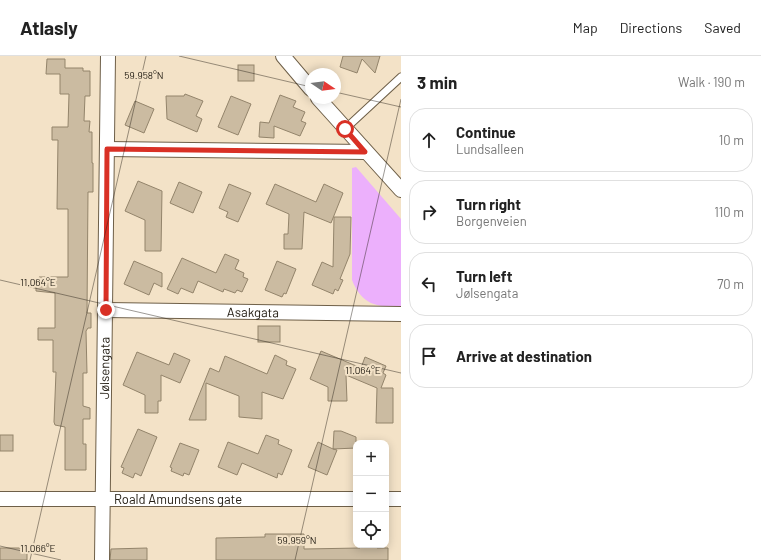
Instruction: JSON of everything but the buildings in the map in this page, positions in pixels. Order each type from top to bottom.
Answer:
[{"type":"street","name":"Jølsengata","points":[[102,560],[108,56]]},
{"type":"street","points":[[283,56],[305,82]]},
{"type":"street","points":[[323,104],[365,152],[401,190]]},
{"type":"street","points":[[107,149],[365,152]]},
{"type":"street","name":"Asakgata","points":[[106,310],[401,314]]},
{"type":"street","name":"Roald Amundsens gate","points":[[0,499],[353,499]]},
{"type":"street","points":[[389,499],[401,499]]},
{"type":"lane","points":[[345,129],[401,77]]},
{"type":"shaded area","points":[[356,167],[401,219],[401,307],[377,305],[365,300],[360,295],[352,280],[352,168]]},
{"type":"route","points":[[106,310],[107,149],[365,152],[345,129]]}]
